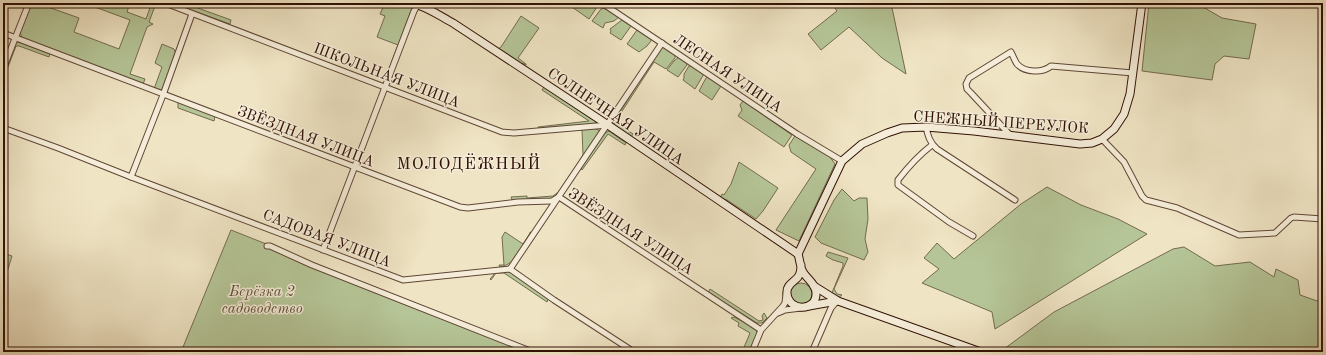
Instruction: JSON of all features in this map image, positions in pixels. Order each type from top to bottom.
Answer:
[{"type":"street","points":[[3,68],[29,3]]},
{"type":"street","name":"ШКОЛЬНАЯ УЛИЦА","points":[[165,3],[508,133],[608,125]]},
{"type":"street","points":[[323,250],[417,3]]},
{"type":"street","name":"СОЛНЕЧНАЯ УЛИЦА","points":[[417,3],[453,23],[608,125],[798,254]]},
{"type":"street","name":"ЛЕСНАЯ УЛИЦА","points":[[602,3],[797,134],[842,161]]},
{"type":"street","points":[[1142,3],[1130,94],[1124,114],[1114,129],[1102,139],[1124,162],[1142,196],[1146,200],[1177,208],[1239,236],[1275,233],[1291,218],[1323,219]]},
{"type":"street","points":[[131,177],[163,95],[192,14]]},
{"type":"street","name":"ЗВЁЗДНАЯ УЛИЦА","points":[[3,33],[460,207],[468,208],[518,202],[552,201],[559,197],[761,330]]},
{"type":"street","points":[[634,352],[554,300],[510,268],[662,43]]},
{"type":"street","points":[[1012,137],[967,89],[966,84],[966,81],[969,78],[1011,52],[1018,65],[1025,70],[1046,70],[1050,66],[1133,73]]},
{"type":"street","points":[[926,127],[927,134],[932,145],[1015,200]]},
{"type":"street","name":"СНЕЖНЫЙ ПЕРЕУЛОК","points":[[798,254],[842,161],[862,144],[886,133],[902,128],[926,127],[974,131],[1012,137],[1080,144],[1092,143],[1102,139]]},
{"type":"street","name":"САДОВАЯ УЛИЦА","points":[[3,128],[403,280],[510,268]]},
{"type":"street","points":[[932,145],[920,154],[905,170],[898,180],[898,185],[949,222],[973,236]]},
{"type":"street","points":[[267,246],[532,352]]},
{"type":"street","points":[[786,293],[792,305],[798,307],[806,307],[813,302],[816,297],[816,291],[803,272],[798,254]]},
{"type":"street","points":[[777,314],[785,303],[786,293],[790,284],[798,277],[801,271],[801,265]]},
{"type":"street","points":[[794,280],[800,278],[805,279],[838,301],[981,352]]},
{"type":"street","points":[[752,352],[761,330],[769,320],[777,314],[785,310],[838,301]]},
{"type":"street","points":[[822,352],[813,351],[831,308],[838,301]]},
{"type":"green space","points":[[32,3],[37,3],[79,18],[74,32],[119,49],[130,20],[84,3],[99,3],[100,5],[130,3],[127,12],[146,19],[151,5],[146,3],[159,3],[155,6],[149,22],[153,24],[147,27],[130,74],[145,79],[143,84],[22,38],[20,32]]},
{"type":"green space","points":[[178,3],[184,3],[231,20],[230,24],[177,5]]},
{"type":"green space","points":[[385,3],[401,3],[412,8],[385,80],[398,45],[377,37],[385,16],[380,14]]},
{"type":"green space","points":[[576,3],[599,4],[589,19],[572,7]]},
{"type":"green space","points":[[831,3],[891,3],[906,74],[882,58],[849,27],[821,50],[808,34],[837,11]]},
{"type":"green space","points":[[1149,3],[1203,7],[1222,18],[1256,24],[1249,59],[1224,56],[1215,64],[1212,80],[1142,71]]},
{"type":"green space","points":[[604,8],[619,17],[614,21],[605,23],[603,28],[592,21],[601,9]]},
{"type":"green space","points":[[521,16],[539,28],[518,58],[526,65],[523,63],[521,65],[498,49],[501,47]]},
{"type":"green space","points":[[622,20],[631,26],[621,40],[610,33],[610,29]]},
{"type":"green space","points":[[637,30],[651,39],[647,46],[639,52],[627,44]]},
{"type":"green space","points":[[17,42],[50,54],[49,57],[16,46],[5,75],[3,75],[15,44]]},
{"type":"green space","points":[[162,44],[174,49],[176,54],[163,89],[159,91],[154,89],[162,67],[155,63]]},
{"type":"green space","points":[[665,47],[675,55],[675,58],[666,69],[654,62],[615,122],[633,134],[631,137],[614,126],[614,121],[661,48]]},
{"type":"green space","points":[[679,57],[687,65],[678,77],[667,70]]},
{"type":"green space","points":[[689,66],[704,74],[695,89],[683,80],[684,74]]},
{"type":"green space","points":[[708,77],[721,86],[712,100],[699,91]]},
{"type":"green space","points":[[544,87],[595,121],[595,124],[539,129],[538,127],[589,121],[542,90]]},
{"type":"green space","points":[[743,101],[792,135],[784,147],[738,116],[742,110],[740,105]]},
{"type":"green space","points":[[178,102],[215,116],[214,121],[178,108]]},
{"type":"green space","points":[[593,128],[601,131],[559,194],[553,199],[513,202],[511,197],[527,196],[527,198],[553,196],[561,190],[583,155],[582,129]]},
{"type":"green space","points":[[609,131],[626,143],[625,145],[608,134],[582,170],[581,168],[605,133]]},
{"type":"green space","points":[[795,136],[830,157],[835,164],[799,241],[776,230],[816,169],[791,152],[789,145]]},
{"type":"green space","points":[[739,162],[778,188],[756,219],[727,200],[720,198],[722,194],[724,195],[731,184]]},
{"type":"green space","points":[[1047,187],[1081,205],[1118,219],[1147,234],[995,329],[992,312],[922,283],[939,269],[924,258],[937,243],[954,259],[1021,204]]},
{"type":"green space","points":[[842,189],[854,201],[859,198],[867,198],[868,219],[865,239],[868,252],[864,260],[821,243],[815,237],[834,200]]},
{"type":"green space","name":"Берёзка 2 садоводство","points":[[231,230],[538,352],[181,352]]},
{"type":"green space","points":[[505,232],[523,244],[530,232],[532,233],[523,249],[515,258],[506,265],[500,267],[499,265],[504,265],[502,237]]},
{"type":"green space","points":[[1184,247],[1215,266],[1250,262],[1274,277],[1276,269],[1298,280],[1300,295],[1323,303],[1323,352],[1000,352],[1054,312],[1173,249]]},
{"type":"green space","points":[[828,252],[848,258],[834,289],[837,294],[842,295],[838,298],[831,295],[843,263],[826,256]]},
{"type":"green space","points":[[3,253],[12,256],[3,285]]},
{"type":"green space","points":[[508,270],[517,275],[548,299],[547,302],[504,273],[496,273],[491,280],[490,279],[496,272]]},
{"type":"green space","points":[[801,283],[809,286],[812,294],[809,302],[801,305],[793,302],[790,294],[793,286]]},
{"type":"green space","points":[[710,289],[759,321],[763,320],[762,316],[764,313],[767,318],[762,323],[757,323],[708,293]]},
{"type":"green space","points":[[734,317],[757,330],[757,334],[749,352],[742,352],[750,333],[738,326],[739,323],[731,318]]},
{"type":"district","name":"МОЛОДЁЖНЫЙ","points":[[469,163]]}]
